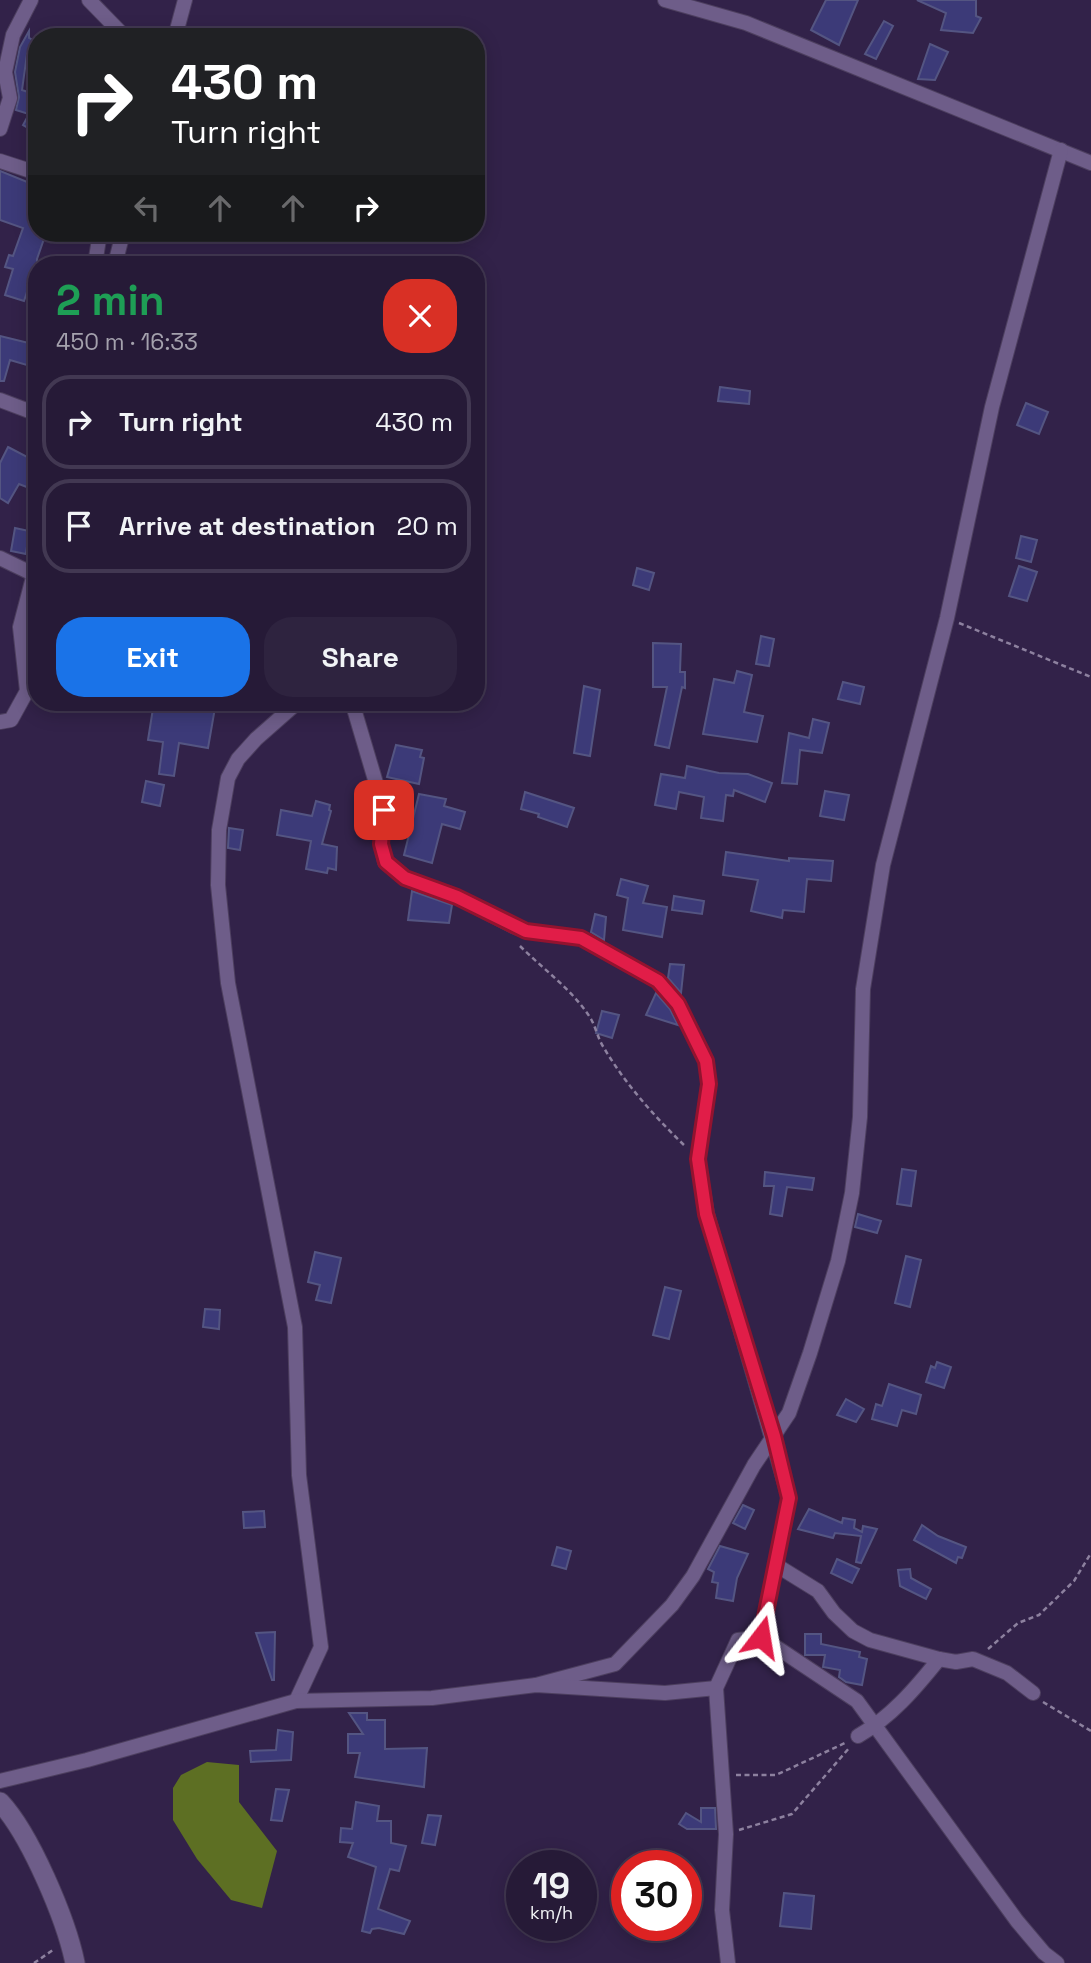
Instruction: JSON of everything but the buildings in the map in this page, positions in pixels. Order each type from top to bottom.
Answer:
[{"type":"street","points":[[0,129],[10,98],[5,72],[13,35],[31,0]]},
{"type":"street","points":[[89,0],[116,28]]},
{"type":"street","points":[[177,28],[185,0]]},
{"type":"street","points":[[665,0],[746,23],[1091,163]]},
{"type":"street","points":[[0,1781],[87,1760],[296,1700],[432,1698],[536,1685],[615,1664],[651,1630],[693,1576],[734,1500],[789,1413],[838,1261],[852,1193],[859,1130],[863,989],[883,865],[947,618],[992,407],[1061,150]]},
{"type":"street","points":[[0,161],[28,170]]},
{"type":"street","points":[[0,400],[28,411]]},
{"type":"street","points":[[0,558],[28,566]]},
{"type":"street","points":[[0,722],[11,720],[27,691],[20,627],[28,596]]},
{"type":"street","points":[[288,711],[256,738],[238,759],[228,778],[219,830],[218,885],[228,983],[295,1327],[299,1475],[321,1647],[296,1700]]},
{"type":"street","points":[[355,711],[384,810],[381,844],[386,862],[405,878],[457,897],[526,931],[581,938],[658,981],[670,991],[706,1061],[709,1084],[698,1159],[706,1214],[774,1436],[789,1498],[761,1637]]},
{"type":"street","points":[[776,1565],[818,1591],[834,1613],[853,1631],[870,1640],[939,1660],[956,1662],[973,1659],[1007,1674],[1033,1693]]},
{"type":"street","points":[[728,1963],[722,1910],[726,1834],[716,1688],[738,1640],[761,1637],[857,1701],[877,1725],[994,1891],[1044,1953],[1057,1963]]},
{"type":"street","points":[[858,1736],[877,1725],[908,1697],[939,1660]]},
{"type":"street","points":[[536,1685],[665,1693],[716,1688]]},
{"type":"street","points":[[0,1802],[17,1820],[69,1938],[75,1963]]},
{"type":"path","points":[[947,618],[1091,677]]},
{"type":"path","points":[[505,922],[521,947],[555,976],[591,1019],[602,1046],[649,1111],[698,1159]]},
{"type":"path","points":[[973,1659],[1007,1636],[1018,1622],[1039,1615],[1074,1581],[1091,1553]]},
{"type":"path","points":[[1033,1693],[1046,1706],[1091,1731]]},
{"type":"path","points":[[722,1775],[776,1775],[858,1736]]},
{"type":"path","points":[[726,1834],[792,1814],[858,1736]]},
{"type":"path","points":[[34,1963],[69,1938]]},
{"type":"shaded area","points":[[207,1762],[239,1765],[239,1802],[277,1851],[262,1908],[231,1900],[197,1859],[173,1820],[173,1788],[181,1775]]},
{"type":"route","points":[[384,810],[381,844],[386,862],[405,878],[457,897],[526,931],[581,938],[658,981],[670,991],[678,1004],[706,1061],[709,1084],[698,1159],[706,1214],[774,1436],[789,1498],[761,1637]]}]
